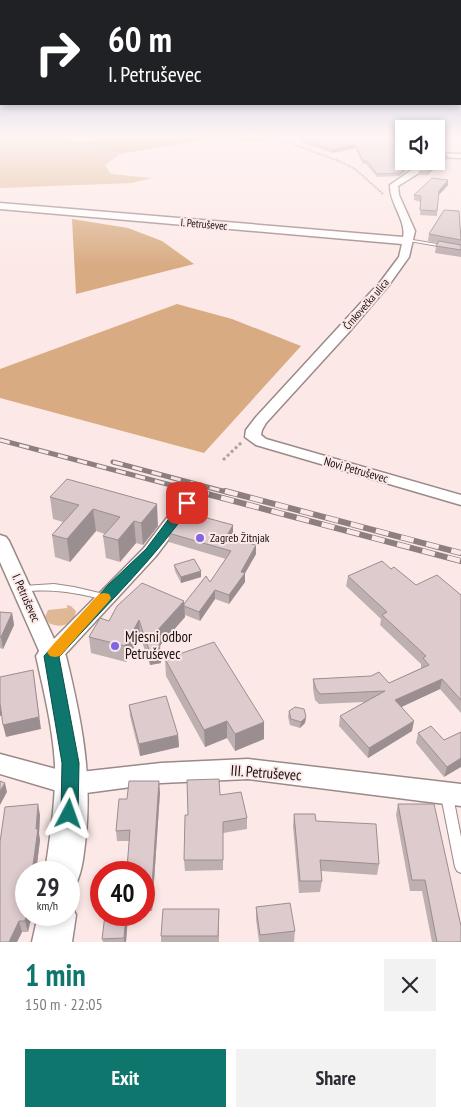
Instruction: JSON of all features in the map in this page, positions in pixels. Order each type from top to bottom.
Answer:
[{"type":"street","points":[[403,179],[394,185],[394,194],[410,231],[408,241]]},
{"type":"street","name":"I. Petruševec","points":[[0,206],[408,241]]},
{"type":"street","name":"Črnkovečka ulica","points":[[253,437],[254,430],[261,420],[385,283],[404,257],[408,241]]},
{"type":"street","name":"Novi Petruševec","points":[[253,437],[261,442],[461,500]]},
{"type":"street","points":[[51,656],[105,597],[150,552],[187,503]]},
{"type":"street","name":"I. Petruševec","points":[[0,540],[51,656],[66,729],[71,763],[71,784],[64,861]]},
{"type":"street","points":[[0,764],[71,784]]},
{"type":"street","name":"III. Petruševec","points":[[71,784],[161,772],[248,769],[454,794]]},
{"type":"street","points":[[52,942],[55,926]]},
{"type":"lane","points":[[408,241],[461,248]]},
{"type":"lane","points":[[23,589],[58,587],[105,597]]},
{"type":"lane","points":[[454,794],[461,868]]},
{"type":"path","points":[[365,179],[401,210]]},
{"type":"path","points":[[223,460],[238,444],[253,437]]},
{"type":"shaded area","points":[[0,179],[148,179],[132,183],[0,188]]},
{"type":"shaded area","points":[[72,219],[128,228],[162,241],[194,264],[76,294]]},
{"type":"shaded area","points":[[177,304],[232,319],[301,346],[204,453],[0,398],[0,369]]},
{"type":"shaded area","points":[[67,605],[76,611],[75,616],[69,623],[58,626],[49,623],[45,617],[48,610],[67,608]]},
{"type":"building","points":[[431,179],[448,180],[439,191],[437,211],[420,210],[421,196],[414,195]]},
{"type":"building","points":[[444,210],[459,211],[461,240],[429,234]]},
{"type":"building","points":[[439,241],[461,245],[461,250],[436,246]]},
{"type":"building","points":[[67,479],[157,504],[141,523],[134,521],[118,540],[103,536],[120,517],[93,509],[67,539],[52,535],[79,505],[50,497]]},
{"type":"building","points":[[185,512],[233,525],[226,537],[256,545],[241,572],[245,573],[229,595],[215,590],[199,612],[184,606],[184,604],[206,576],[210,582],[231,551],[168,533]]},
{"type":"building","points":[[194,559],[201,571],[181,577],[174,565]]},
{"type":"building","points":[[382,561],[391,569],[394,567],[416,585],[437,575],[461,595],[461,700],[442,679],[395,700],[414,721],[369,748],[340,716],[385,691],[320,694],[316,689],[313,679],[371,676],[379,672],[389,683],[429,665],[423,658],[426,656],[382,615],[387,612],[348,576]]},
{"type":"building","points":[[142,583],[184,601],[156,632],[160,647],[149,650],[139,620],[125,646],[89,637],[100,618],[109,621],[117,606]]},
{"type":"building","points":[[0,612],[12,613],[1,637],[0,637]]},
{"type":"building","points":[[214,642],[264,722],[235,734],[227,721],[204,730],[165,659]]},
{"type":"building","points":[[33,670],[39,717],[3,725],[0,703],[0,677]]},
{"type":"building","points":[[166,696],[178,735],[139,744],[129,705]]},
{"type":"building","points":[[295,707],[304,709],[306,717],[301,722],[291,719],[289,711]]},
{"type":"building","points":[[431,726],[444,740],[461,732],[461,758],[447,767],[418,733]]},
{"type":"building","points":[[219,779],[220,795],[241,792],[247,818],[223,822],[223,860],[184,860],[185,815],[188,815],[187,780]]},
{"type":"building","points":[[0,781],[5,783],[0,791]]},
{"type":"building","points":[[129,781],[159,781],[154,861],[128,861],[130,830],[116,831],[119,799],[127,799]]},
{"type":"building","points":[[38,804],[36,829],[38,829],[34,861],[15,861],[15,926],[17,926],[9,942],[0,942],[0,842],[5,807]]},
{"type":"building","points":[[398,804],[434,804],[461,926],[461,942],[437,942],[425,880],[412,880]]},
{"type":"building","points":[[294,814],[315,814],[316,821],[376,824],[379,864],[320,860],[322,881],[300,881]]},
{"type":"building","points":[[290,903],[295,931],[260,935],[256,907]]},
{"type":"building","points":[[163,909],[219,909],[218,936],[161,936]]},
{"type":"building","points":[[104,926],[125,926],[124,938],[102,939]]},
{"type":"railway","points":[[0,440],[201,493]]},
{"type":"railway","points":[[113,462],[230,493]]},
{"type":"railway","points":[[196,491],[461,561]]},
{"type":"railway","points":[[225,491],[461,553]]},
{"type":"slow traffic","points":[[55,652],[104,598]]},
{"type":"place","name":"Zagreb Žitnjak","points":[[200,538]]},
{"type":"place","name":"Mjesni odbor Petruševec","points":[[115,646]]},
{"type":"route","points":[[69,814],[71,763],[58,684],[51,656],[150,552],[187,503]]}]
